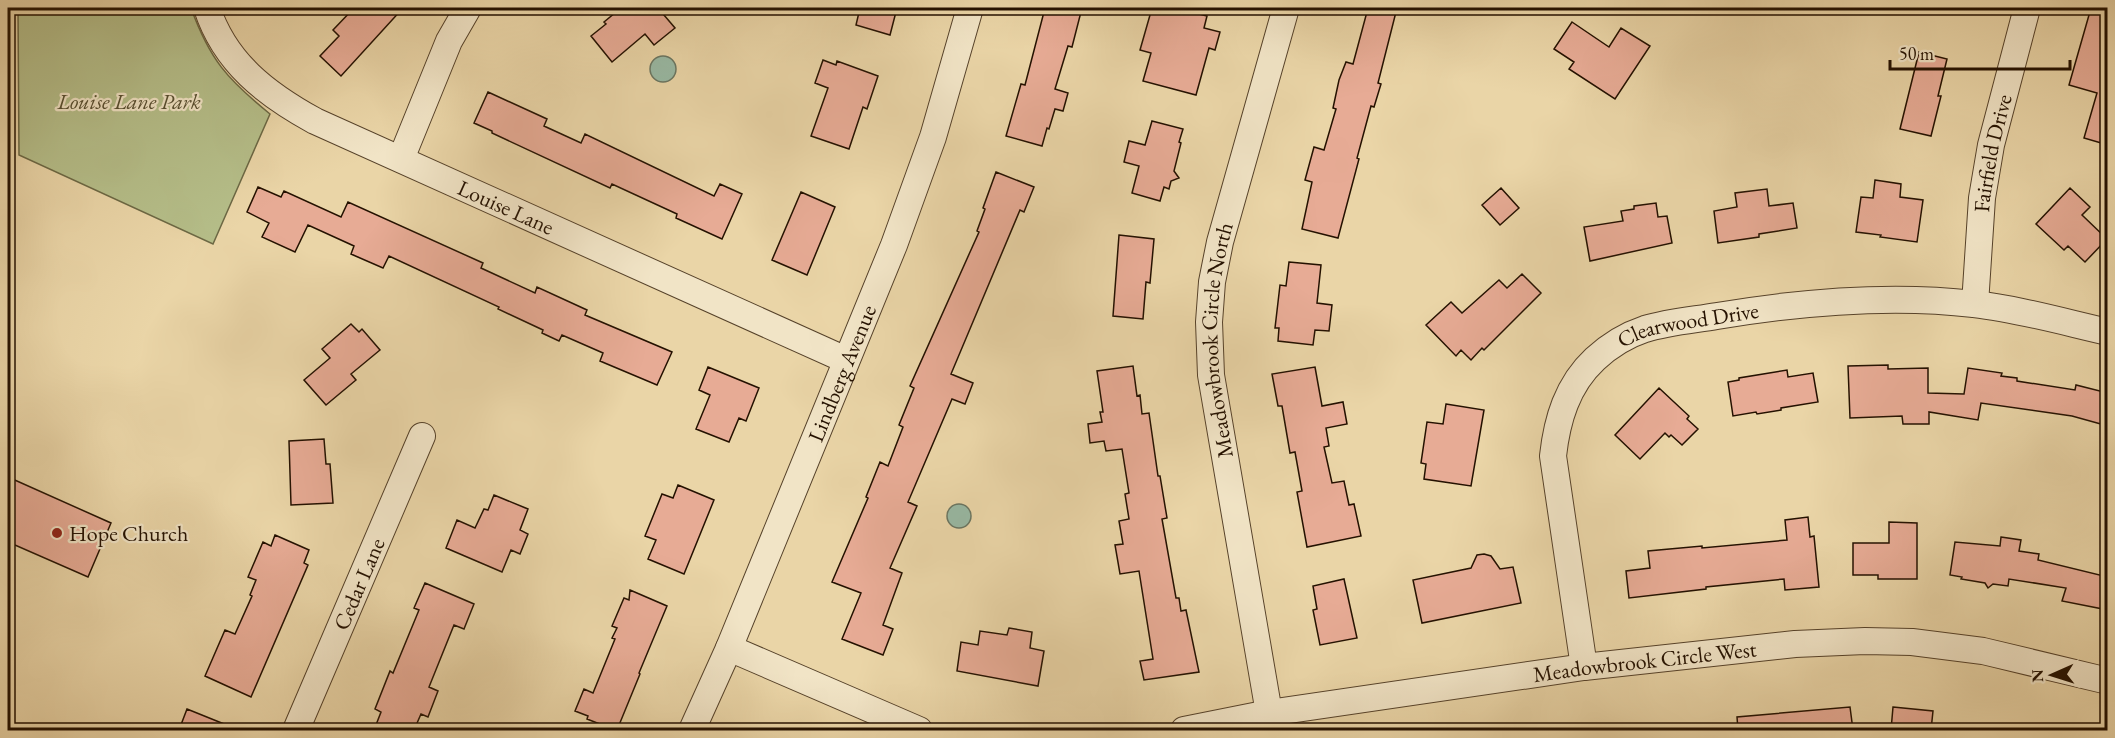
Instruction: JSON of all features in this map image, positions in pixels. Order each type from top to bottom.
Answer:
[{"type":"street","name":"Louise Lane","points":[[207,8],[225,47],[250,77],[280,102],[315,121],[846,360]]},
{"type":"street","points":[[401,159],[450,41],[468,8]]},
{"type":"street","name":"Lindberg Avenue","points":[[692,730],[729,648],[894,245],[933,137],[970,8]]},
{"type":"street","name":"Meadowbrook Circle North","points":[[1269,713],[1211,375],[1209,322],[1212,282],[1220,242],[1286,8]]},
{"type":"street","name":"Fairfield Drive","points":[[1975,304],[1982,198],[1991,145],[2027,8]]},
{"type":"street","name":"Clearwood Drive","points":[[1584,667],[1554,456],[1556,429],[1564,404],[1577,380],[1594,359],[1620,340],[1645,329],[1666,324],[1770,307],[1905,300],[1975,304],[2108,332]]},
{"type":"street","name":"Cedar Lane","points":[[296,730],[422,436]]},
{"type":"street","name":"Meadowbrook Circle West","points":[[1184,730],[1269,713],[1584,667],[1795,644],[1912,642],[1983,651],[2108,681]]},
{"type":"street","points":[[729,648],[919,730]]},
{"type":"green space","name":"Louise Lane Park","points":[[18,8],[191,8],[213,55],[231,79],[270,114],[213,244],[19,155]]},
{"type":"shaded area","points":[[663,56],[672,60],[676,69],[672,78],[663,82],[654,78],[650,69],[654,60]]},
{"type":"shaded area","points":[[959,504],[968,507],[971,516],[968,525],[959,528],[950,525],[947,516],[950,507]]},
{"type":"building","points":[[354,8],[403,8],[341,76],[320,56],[339,36],[333,30]]},
{"type":"building","points":[[621,8],[658,8],[675,28],[654,45],[645,34],[612,62],[591,36]]},
{"type":"building","points":[[860,8],[897,8],[890,35],[856,25]]},
{"type":"building","points":[[1045,8],[1082,8],[1072,47],[1068,46],[1055,89],[1068,93],[1063,111],[1055,109],[1042,146],[1006,136],[1021,84],[1025,85]]},
{"type":"building","points":[[1152,8],[1175,8],[1207,16],[1204,28],[1220,32],[1215,50],[1209,48],[1196,95],[1143,81],[1151,53],[1140,50]]},
{"type":"building","points":[[1368,8],[1397,8],[1378,83],[1381,84],[1374,107],[1371,106],[1338,238],[1302,229],[1312,182],[1305,180],[1314,147],[1324,150],[1336,109],[1333,108],[1339,80],[1346,62],[1353,64]]},
{"type":"building","points":[[2091,8],[2108,8],[2108,145],[2084,138],[2097,93],[2069,85]]},
{"type":"building","points":[[1572,22],[1609,47],[1621,28],[1650,46],[1615,99],[1569,69],[1574,62],[1554,49]]},
{"type":"building","points":[[1919,52],[1947,59],[1931,136],[1900,129]]},
{"type":"building","points":[[823,60],[836,65],[837,61],[878,76],[867,109],[863,107],[849,149],[811,136],[828,88],[815,83]]},
{"type":"building","points":[[488,92],[547,119],[544,126],[581,143],[585,134],[714,196],[720,184],[742,194],[722,239],[676,218],[677,214],[612,184],[610,188],[474,123]]},
{"type":"building","points":[[1152,121],[1183,129],[1174,171],[1179,178],[1171,181],[1169,189],[1164,187],[1160,201],[1132,193],[1139,166],[1124,162],[1129,141],[1145,145]]},
{"type":"building","points":[[996,172],[1034,187],[1024,212],[1020,210],[951,374],[973,383],[965,404],[952,399],[908,502],[917,506],[890,568],[902,573],[883,625],[893,629],[883,655],[842,639],[861,593],[832,582],[868,498],[866,497],[880,462],[888,466],[903,427],[899,425],[914,388],[910,386],[979,232],[977,231],[985,209],[983,208]]},
{"type":"building","points":[[1875,180],[1901,184],[1900,197],[1923,200],[1917,242],[1856,232],[1861,197],[1873,198]]},
{"type":"building","points":[[258,187],[281,197],[284,191],[341,217],[348,202],[483,263],[481,268],[535,293],[537,287],[587,310],[585,315],[672,352],[657,385],[600,361],[603,353],[562,335],[559,341],[542,333],[543,330],[498,309],[499,307],[389,256],[383,268],[351,254],[354,246],[308,225],[295,252],[262,237],[269,223],[247,212]]},
{"type":"building","points":[[1501,188],[1519,208],[1500,225],[1482,205]]},
{"type":"building","points":[[2070,188],[2090,207],[2082,215],[2107,239],[2085,262],[2068,246],[2064,250],[2036,224]]},
{"type":"building","points":[[1767,189],[1769,206],[1793,203],[1797,228],[1718,243],[1714,211],[1737,207],[1735,193]]},
{"type":"building","points":[[801,192],[835,207],[807,275],[772,260]]},
{"type":"building","points":[[1656,203],[1658,217],[1667,216],[1672,243],[1590,261],[1584,227],[1623,221],[1621,211],[1634,209],[1634,206]]},
{"type":"building","points":[[1119,235],[1154,239],[1150,283],[1146,282],[1143,319],[1113,316]]},
{"type":"building","points":[[1289,262],[1321,265],[1317,303],[1332,305],[1329,331],[1315,330],[1313,345],[1278,341],[1279,328],[1275,328],[1280,285],[1286,286]]},
{"type":"building","points":[[1522,274],[1541,293],[1471,360],[1461,350],[1456,356],[1426,325],[1451,302],[1462,313],[1499,280],[1507,288]]},
{"type":"building","points":[[351,324],[359,332],[362,329],[380,350],[351,374],[356,380],[326,405],[304,380],[330,358],[322,349]]},
{"type":"building","points":[[1888,365],[1888,369],[1928,368],[1928,393],[1964,394],[1968,368],[2002,373],[2001,376],[2017,378],[2017,381],[2075,390],[2076,385],[2108,393],[2108,426],[2072,416],[1981,403],[1978,420],[1929,412],[1929,424],[1903,424],[1902,416],[1850,418],[1848,366]]},
{"type":"building","points":[[1133,366],[1142,414],[1149,413],[1167,518],[1162,519],[1176,598],[1179,598],[1181,611],[1186,610],[1199,672],[1144,680],[1140,661],[1153,659],[1139,571],[1120,574],[1115,545],[1123,544],[1119,521],[1129,519],[1125,494],[1129,493],[1122,449],[1106,451],[1104,441],[1090,443],[1088,424],[1102,422],[1100,412],[1103,412],[1097,371]]},
{"type":"building","points":[[708,367],[759,388],[746,421],[739,418],[729,442],[696,429],[710,395],[699,390]]},
{"type":"building","points":[[1315,367],[1322,406],[1343,402],[1347,424],[1326,428],[1329,446],[1324,447],[1332,483],[1344,481],[1349,505],[1354,504],[1361,536],[1307,547],[1297,492],[1302,491],[1295,452],[1290,453],[1282,406],[1278,406],[1272,374]]},
{"type":"building","points":[[1787,370],[1788,377],[1813,373],[1818,402],[1757,414],[1756,412],[1733,416],[1728,382]]},
{"type":"building","points":[[1659,388],[1689,416],[1687,419],[1698,429],[1682,445],[1671,435],[1669,437],[1665,433],[1640,459],[1615,435]]},
{"type":"building","points":[[1446,404],[1484,410],[1471,486],[1424,479],[1426,464],[1421,463],[1427,422],[1443,424]]},
{"type":"building","points":[[324,439],[326,464],[330,464],[333,503],[291,505],[289,441]]},
{"type":"building","name":"Hope Church","points":[[8,477],[111,523],[88,577],[8,542]]},
{"type":"building","points":[[678,485],[714,500],[684,574],[648,559],[656,540],[645,536],[662,494],[673,498]]},
{"type":"building","points":[[494,495],[528,509],[520,530],[528,534],[520,554],[511,550],[502,572],[446,548],[457,520],[475,528],[484,509],[488,510]]},
{"type":"building","points":[[1808,517],[1810,537],[1814,536],[1819,587],[1785,590],[1784,579],[1629,598],[1626,571],[1650,568],[1648,551],[1787,540],[1785,520]]},
{"type":"building","points":[[1889,522],[1917,523],[1917,579],[1878,579],[1878,575],[1853,575],[1853,543],[1889,543]]},
{"type":"building","points":[[275,535],[309,550],[304,563],[308,565],[251,697],[205,676],[225,630],[235,634],[252,596],[250,595],[256,580],[248,577],[263,542],[271,546]]},
{"type":"building","points":[[2001,537],[2021,540],[2019,551],[2039,554],[2038,560],[2108,577],[2108,610],[2062,601],[2066,588],[2009,579],[2008,586],[1993,584],[1988,588],[1985,583],[1950,575],[1955,542],[2000,546]]},
{"type":"building","points":[[1477,555],[1491,556],[1500,569],[1513,567],[1521,603],[1422,623],[1413,580],[1471,568]]},
{"type":"building","points":[[1344,579],[1357,638],[1320,645],[1313,610],[1317,609],[1313,586]]},
{"type":"building","points":[[425,583],[474,604],[464,629],[454,625],[429,687],[438,691],[428,717],[421,714],[414,730],[374,730],[381,712],[375,709],[390,671],[393,673],[419,610],[414,608]]},
{"type":"building","points":[[630,590],[667,606],[617,730],[615,730],[587,719],[588,716],[575,711],[584,689],[593,693],[615,639],[612,638],[617,628],[612,626],[624,598],[629,600]]},
{"type":"building","points":[[1009,628],[1032,632],[1030,648],[1044,651],[1038,686],[957,671],[961,642],[978,645],[980,631],[1007,635]]},
{"type":"building","points":[[1850,707],[1853,730],[1738,730],[1737,717]]},
{"type":"building","points":[[1893,707],[1933,711],[1931,730],[1891,730]]},
{"type":"building","points":[[187,709],[239,730],[179,730]]},
{"type":"place","name":"Hope Church","points":[[57,533]]}]
